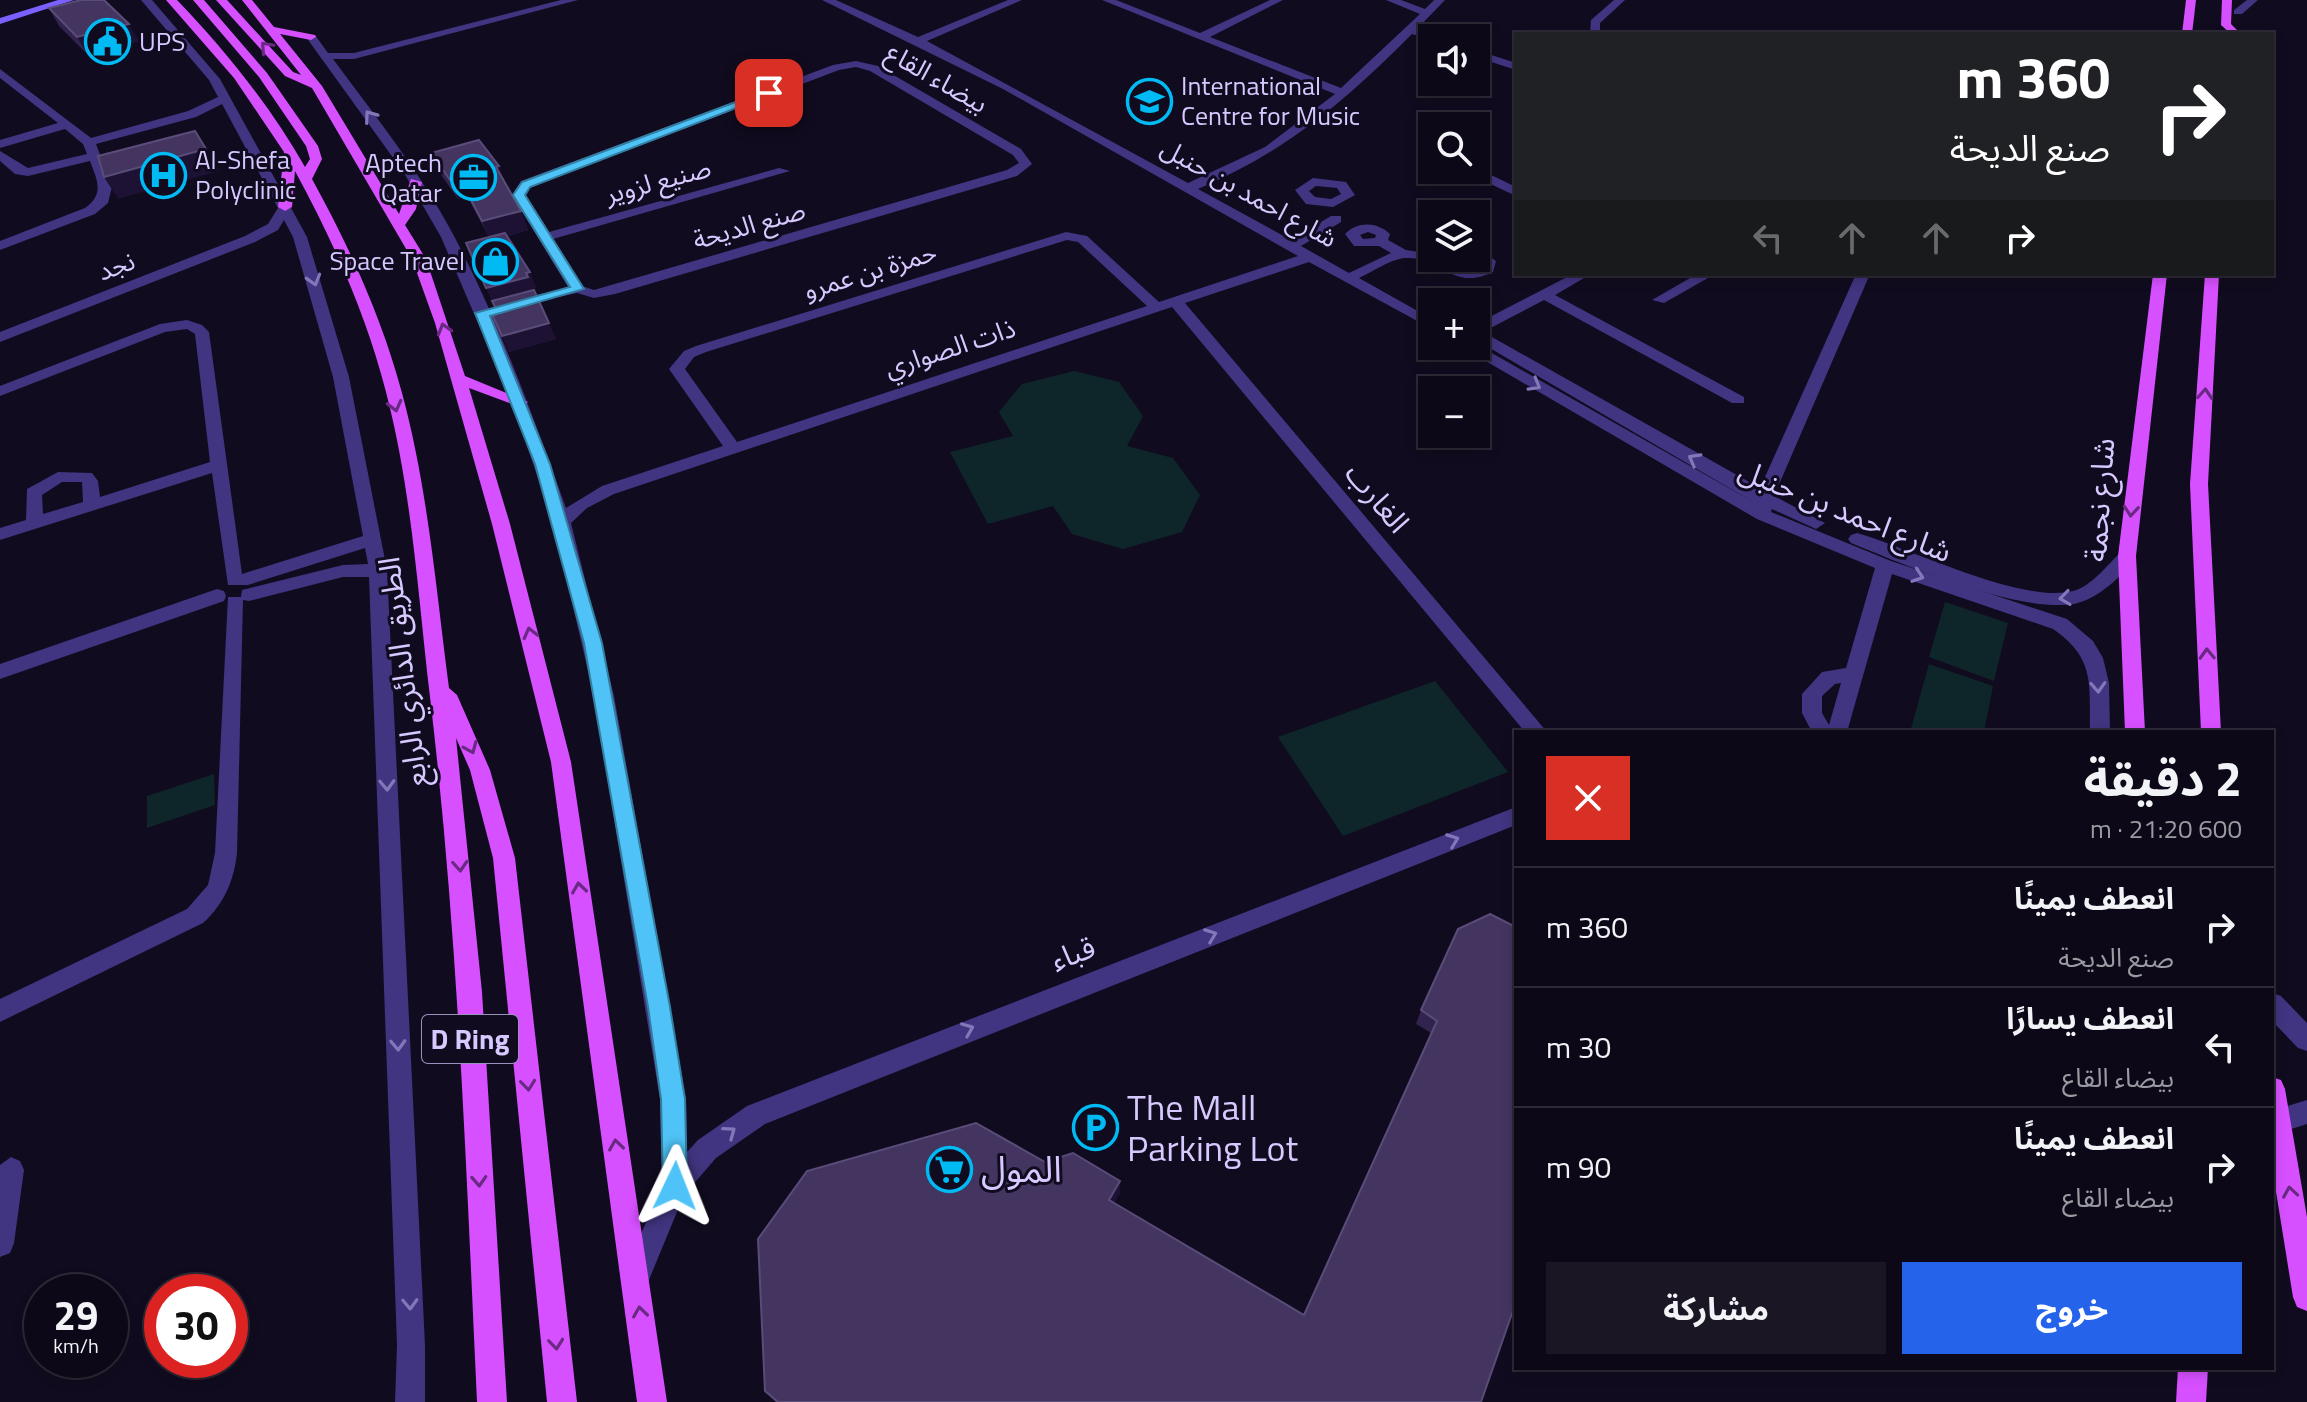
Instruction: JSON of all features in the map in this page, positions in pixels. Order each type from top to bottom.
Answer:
[{"type":"main road","name":"الطريق الدائري الرابع","points":[[171,0],[186,15],[290,150],[360,294],[383,354],[422,539],[459,857],[492,1402]]},
{"type":"main road","points":[[198,0],[237,41],[312,146],[316,159],[306,178]]},
{"type":"main road","points":[[221,0],[289,74],[316,86]]},
{"type":"main road","points":[[248,0],[275,30],[316,86],[400,223],[431,289],[501,524],[561,762],[652,1402]]},
{"type":"main road","points":[[2187,32],[2191,0]]},
{"type":"main road","points":[[2227,0],[2226,25],[2235,32]]},
{"type":"main road","points":[[2236,32],[2239,6]]},
{"type":"main road","points":[[275,30],[311,37]]},
{"type":"main road","points":[[285,207],[290,150]]},
{"type":"main road","points":[[400,223],[415,195],[416,182]]},
{"type":"main road","name":"شارع نجمة","points":[[2135,730],[2127,556],[2160,276]]},
{"type":"main road","points":[[2211,730],[2199,484],[2212,276]]},
{"type":"main road","points":[[457,378],[520,402]]},
{"type":"main road","points":[[438,677],[480,770],[504,858],[562,1402]]},
{"type":"main road","points":[[2274,1098],[2307,1297]]},
{"type":"main road","points":[[2191,1402],[2193,1370]]},
{"type":"street","points":[[0,18],[52,0]]},
{"type":"street","points":[[0,18],[69,0]]},
{"type":"street","name":"الطريق الدائري الرابع","points":[[146,0],[214,79],[300,237],[341,377],[373,539],[378,570],[411,1345],[410,1402]]},
{"type":"street","points":[[332,64],[342,64],[354,56],[573,0]]},
{"type":"street","name":"شارع احمد بن حنبل","points":[[827,0],[924,38],[1186,189],[1297,242],[1309,257],[1418,304]]},
{"type":"street","name":"شارع احمد بن حنبل","points":[[847,0],[1199,183],[1356,275],[1418,316]]},
{"type":"street","points":[[924,38],[1017,0]]},
{"type":"street","points":[[1107,0],[1341,92]]},
{"type":"street","points":[[1127,8],[1146,0]]},
{"type":"street","points":[[1200,37],[1278,0]]},
{"type":"street","points":[[1391,0],[1427,13]]},
{"type":"street","points":[[1186,189],[1268,150],[1341,92],[1440,0]]},
{"type":"street","points":[[1595,32],[1595,22],[1620,0]]},
{"type":"street","points":[[2239,6],[2253,0]]},
{"type":"street","points":[[1410,30],[1418,33]]},
{"type":"street","points":[[311,37],[416,182],[448,237],[520,402],[562,522],[593,643],[649,945],[673,1099],[675,1186],[636,1277]]},
{"type":"street","points":[[1490,58],[1514,66]]},
{"type":"street","name":"بيضاء القاع","points":[[577,289],[519,195],[526,184],[846,65],[874,68],[1017,152],[1026,164]]},
{"type":"street","points":[[0,72],[89,142],[106,187],[101,203],[80,215],[0,246]]},
{"type":"street","points":[[89,142],[228,106]]},
{"type":"street","points":[[0,144],[65,122]]},
{"type":"street","points":[[0,155],[23,172],[94,158]]},
{"type":"street","name":"صنع الديحة","points":[[482,313],[577,289],[594,294],[610,291],[1012,173],[1026,164]]},
{"type":"street","name":"صنيع لزوير","points":[[545,237],[784,171]]},
{"type":"street","points":[[1490,179],[1514,191]]},
{"type":"street","points":[[1326,203],[1336,219],[1358,229],[1380,231],[1384,237],[1381,242],[1402,253],[1418,255]]},
{"type":"street","name":"نجد","points":[[0,337],[250,239],[273,227],[285,207]]},
{"type":"street","points":[[1297,242],[1336,219]]},
{"type":"street","name":"حمزة بن عمرو","points":[[733,448],[677,369],[689,354],[701,349],[1066,236],[1082,239],[1156,307]]},
{"type":"street","name":"نجد","points":[[250,239],[300,237]]},
{"type":"street","points":[[1356,275],[1402,253]]},
{"type":"street","name":"ذات الصواري","points":[[562,522],[581,504],[608,490],[1309,257]]},
{"type":"street","points":[[1453,272],[1479,272]]},
{"type":"street","points":[[1490,324],[1580,276]]},
{"type":"street","points":[[1679,276],[1691,283]]},
{"type":"street","points":[[1659,300],[1704,276]]},
{"type":"street","points":[[1764,507],[1862,276]]},
{"type":"street","points":[[1545,295],[1738,400]]},
{"type":"street","name":"الغارب","points":[[1175,301],[1535,730]]},
{"type":"street","points":[[0,391],[160,329],[187,324],[202,332],[236,591],[226,853],[224,876],[213,901],[195,916],[0,1011]]},
{"type":"street","name":"شارع احمد بن حنبل","points":[[1490,341],[1764,507],[2015,594],[2058,601],[2090,591],[2127,556]]},
{"type":"street","name":"شارع احمد بن حنبل","points":[[1490,358],[1764,507],[1885,565],[2060,624],[2077,634],[2097,660],[2100,730]]},
{"type":"street","points":[[0,534],[220,465]]},
{"type":"street","points":[[35,522],[33,493],[58,477],[86,477],[90,481],[92,504]]},
{"type":"street","name":"ذات الصواري","points":[[551,490],[578,494],[608,490]]},
{"type":"street","points":[[0,672],[236,591],[373,539]]},
{"type":"street","points":[[1838,730],[1885,565]]},
{"type":"street","points":[[236,591],[343,571],[378,570]]},
{"type":"street","points":[[1821,730],[1812,713],[1812,694],[1829,677],[1854,674]]},
{"type":"street","name":"قباء","points":[[675,1186],[707,1149],[756,1115],[1514,817]]},
{"type":"street","points":[[2274,1006],[2307,1040]]},
{"type":"street","points":[[2279,1121],[2307,1112]]},
{"type":"street","points":[[0,1243],[11,1170]]},
{"type":"green space","points":[[1074,371],[1119,382],[1143,416],[1127,446],[1173,458],[1200,495],[1182,532],[1123,549],[1072,534],[1053,506],[988,524],[950,452],[1013,436],[999,412],[1022,384]]},
{"type":"green space","points":[[1945,602],[2008,623],[1994,681],[1929,657]]},
{"type":"green space","points":[[1929,664],[1993,686],[1984,730],[1911,730]]},
{"type":"green space","points":[[1435,681],[1508,772],[1343,836],[1278,737]]},
{"type":"green space","points":[[214,774],[215,805],[147,828],[147,796]]},
{"type":"building","points":[[81,0],[104,0],[129,24],[77,37],[49,8]]},
{"type":"building","points":[[195,131],[206,149],[104,177],[98,156]]},
{"type":"building","points":[[479,140],[499,166],[496,167],[521,211],[482,221],[459,177],[450,180],[431,153]]},
{"type":"building","points":[[505,233],[530,272],[526,273],[528,277],[486,288],[466,243]]},
{"type":"building","points":[[534,290],[549,323],[502,336],[492,314],[498,313],[492,301]]},
{"type":"building","name":"المول","points":[[1490,914],[1514,926],[1514,1308],[1481,1402],[778,1402],[765,1391],[758,1239],[807,1171],[976,1123],[1045,1162],[1073,1153],[1120,1181],[1109,1200],[1304,1315],[1437,1021],[1421,1010],[1458,929]]},
{"type":"place","name":"UPS","points":[[108,42]]},
{"type":"place","name":"International Centre for Music","points":[[1150,101]]},
{"type":"place","name":"Al-Shefa Polyclinic","points":[[164,175]]},
{"type":"place","name":"Aptech Qatar","points":[[473,178]]},
{"type":"place","name":"Space Travel","points":[[496,261]]},
{"type":"place","name":"The Mall Parking Lot","points":[[1096,1128]]},
{"type":"place","name":"المول","points":[[950,1169]]},
{"type":"route","points":[[675,1186],[677,1140],[673,1099],[644,914],[593,643],[562,522],[520,402],[482,313],[577,289],[519,195],[526,184],[769,93]]}]
